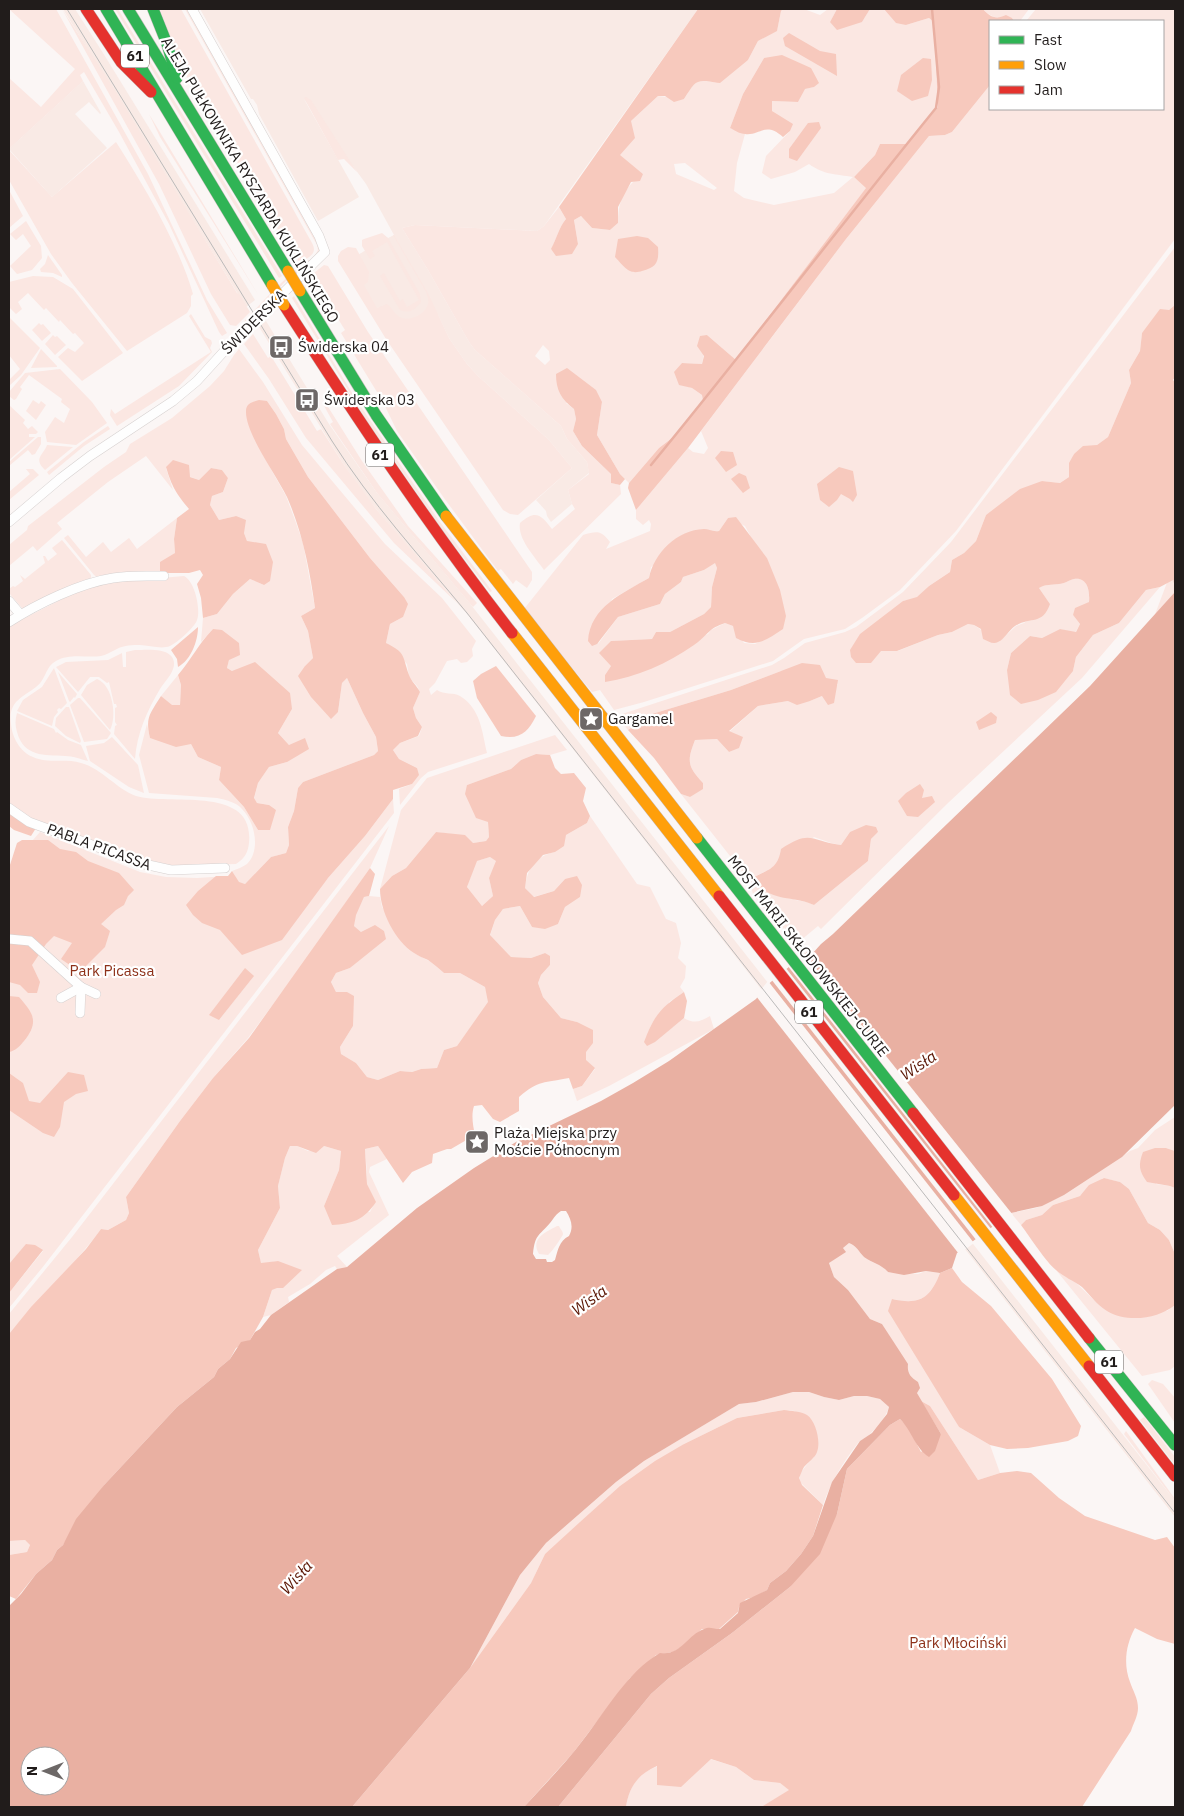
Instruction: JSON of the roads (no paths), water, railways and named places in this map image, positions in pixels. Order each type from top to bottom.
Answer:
[{"type":"main road","points":[[86,9],[127,69],[163,103]]},
{"type":"main road","name":"61","points":[[106,9],[284,305],[372,443],[416,507],[485,599],[1175,1476]]},
{"type":"main road","name":"ALEJA PUŁKOWNIKA RYSZARDA KUKLIŃSKIEGO","points":[[128,9],[367,400],[426,489],[500,587]]},
{"type":"main road","points":[[153,9],[167,44],[183,99]]},
{"type":"main road","name":"MOST MARII SKŁODOWSKIEJ-CURIE","points":[[500,587],[1175,1445]]},
{"type":"street","name":"ŚWIDERSKA","points":[[9,522],[68,472],[173,401],[197,381],[227,348],[326,252],[316,229],[192,9]]},
{"type":"street","points":[[9,622],[20,614],[93,582],[115,578],[164,576]]},
{"type":"street","points":[[9,601],[20,614]]},
{"type":"street","name":"PABLA PICASSA","points":[[9,808],[29,822],[150,866],[170,870],[225,868]]},
{"type":"street","points":[[9,938],[30,941],[84,987],[96,994]]},
{"type":"street","points":[[61,998],[84,987]]},
{"type":"street","points":[[80,1013],[84,987]]},
{"type":"water","name":"Wisła","points":[[1175,592],[1175,1105],[1122,1157],[1064,1195],[1042,1206],[1011,1213],[957,1253],[952,1268],[940,1273],[926,1271],[904,1275],[888,1272],[864,1257],[856,1247],[849,1243],[843,1248],[846,1252],[829,1263],[834,1277],[848,1290],[870,1319],[882,1324],[908,1364],[910,1375],[918,1382],[920,1388],[917,1393],[941,1434],[935,1451],[929,1457],[924,1453],[900,1419],[890,1425],[847,1469],[837,1514],[820,1554],[790,1587],[732,1633],[669,1678],[651,1694],[558,1807],[524,1807],[569,1758],[627,1681],[648,1661],[660,1653],[667,1653],[679,1648],[704,1629],[720,1629],[738,1613],[740,1603],[767,1590],[770,1583],[786,1571],[801,1554],[813,1536],[832,1482],[860,1441],[872,1433],[887,1414],[889,1407],[880,1399],[854,1396],[839,1400],[809,1392],[793,1392],[756,1402],[739,1404],[644,1461],[616,1482],[546,1543],[520,1575],[470,1668],[352,1807],[9,1807],[9,1606],[36,1574],[52,1560],[57,1550],[63,1545],[76,1519],[105,1484],[177,1407],[214,1377],[218,1369],[230,1359],[241,1342],[250,1340],[271,1315],[337,1269],[347,1267],[417,1208],[474,1168],[516,1142],[601,1101],[669,1061],[756,999],[766,986],[808,951],[812,954],[1090,686]],"holes":[[[561,1211],[566,1211],[572,1226],[569,1236],[561,1243],[555,1260],[547,1262],[546,1259],[536,1259],[533,1254],[536,1239],[556,1215]]]},
{"type":"waterway","points":[[651,465],[936,108],[939,87],[932,9]]},
{"type":"tram line","points":[[67,9],[332,441],[363,486],[396,529],[467,613],[1175,1513]]},
{"type":"place","name":"Świderska 04","points":[[281,347]]},
{"type":"place","name":"Świderska 03","points":[[307,400]]},
{"type":"place","name":"Gargamel","points":[[591,719]]},
{"type":"place","name":"Plaża Miejska przy Moście Północnym","points":[[477,1142]]},
{"type":"park label","name":"Park Picassa","points":[[112,971]]},
{"type":"park label","name":"Park Młociński","points":[[958,1643]]}]
